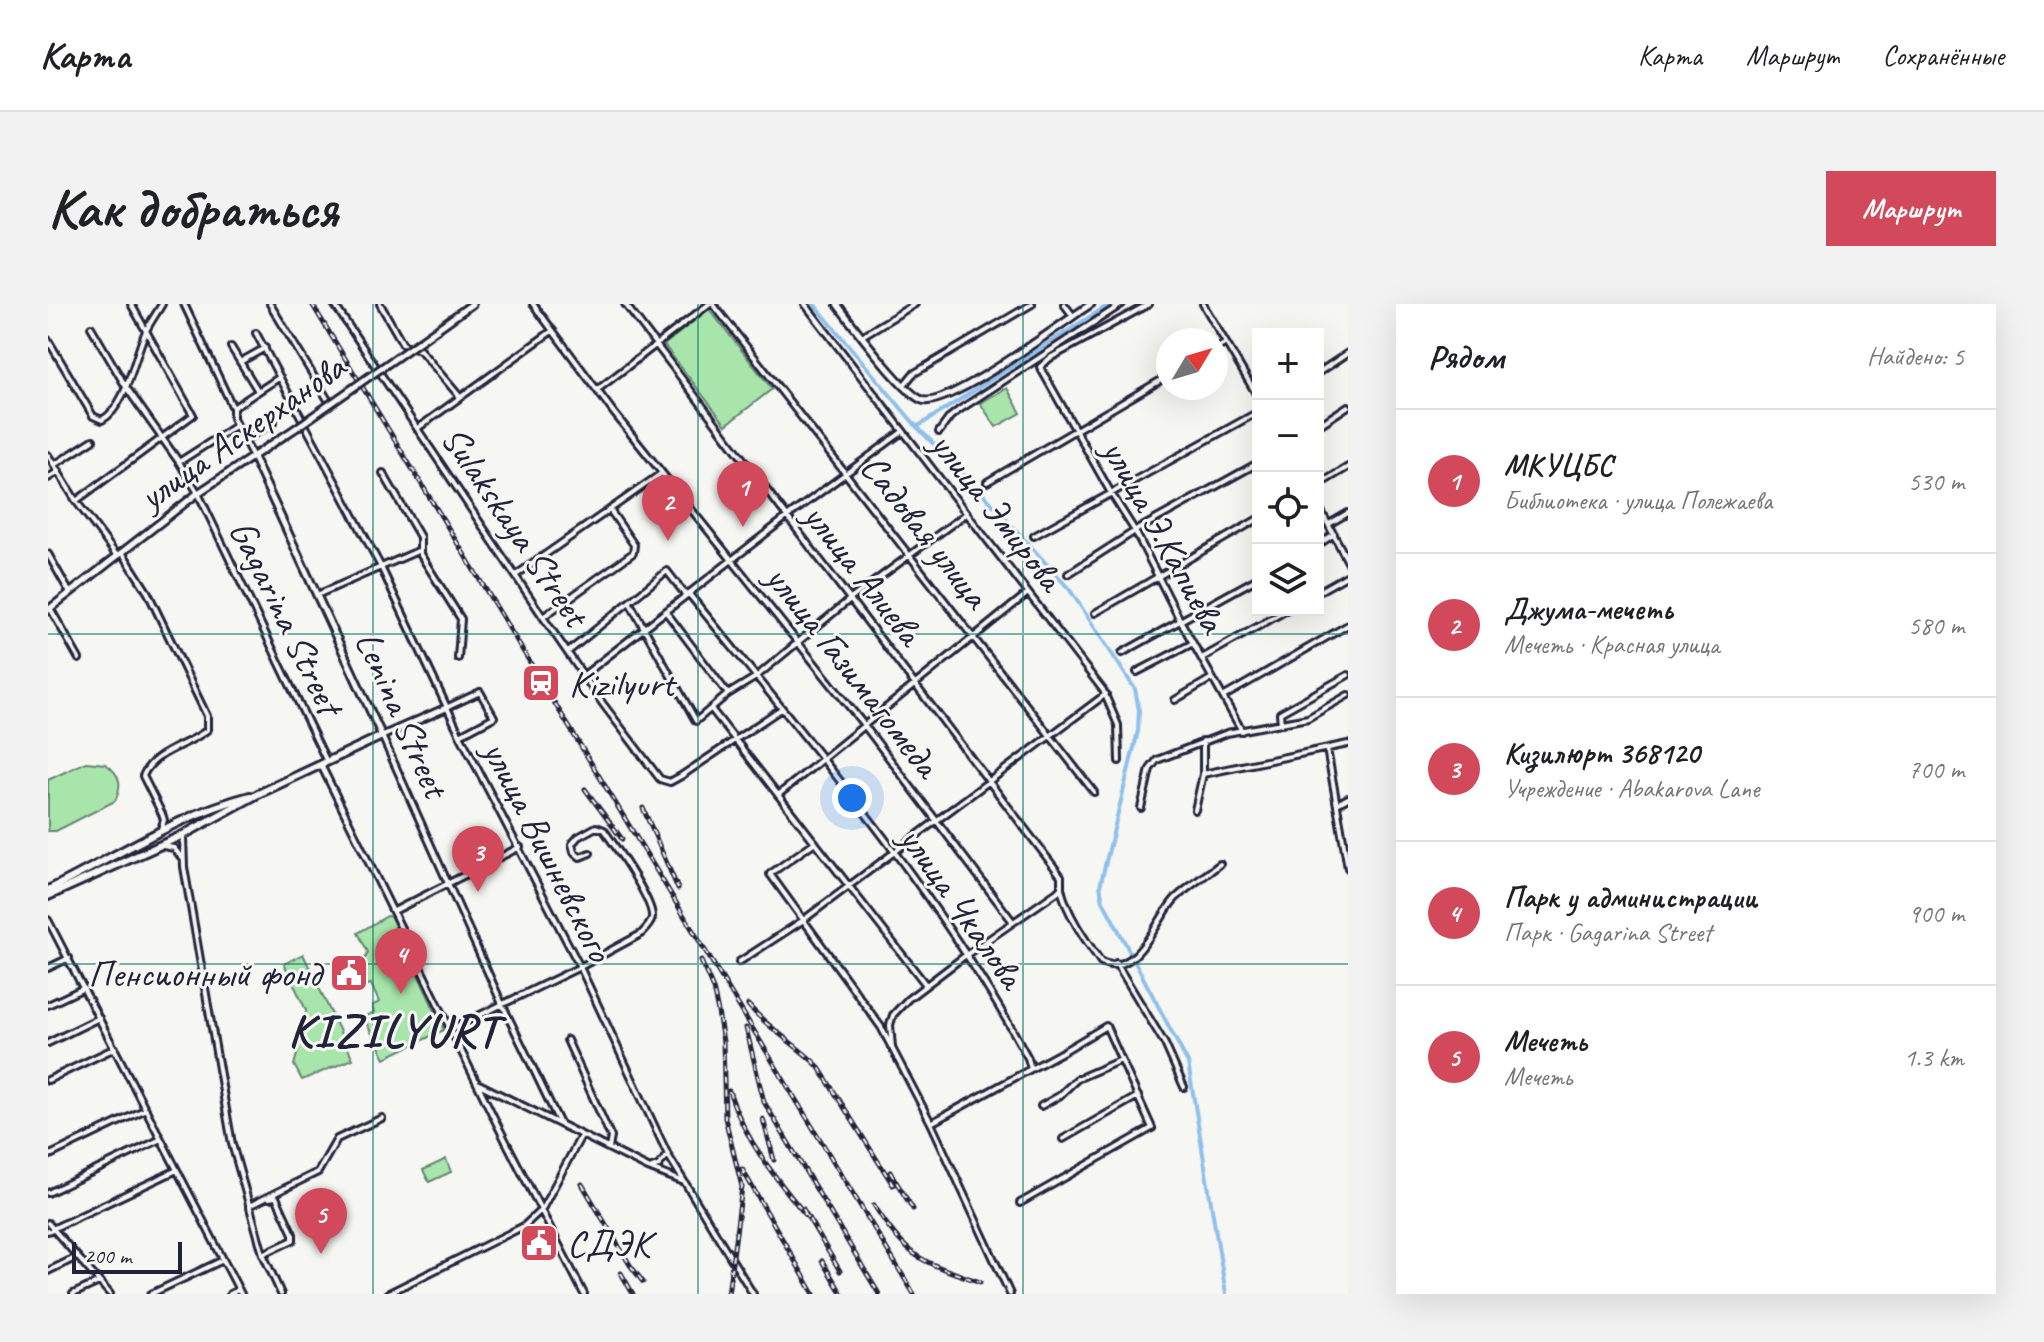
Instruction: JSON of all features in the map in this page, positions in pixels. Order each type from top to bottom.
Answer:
[{"type":"main road","points":[[48,893],[134,859],[210,822],[258,794],[382,736]]},
{"type":"main road","points":[[48,893],[128,846],[177,822],[206,809],[258,794]]},
{"type":"main road","points":[[206,809],[214,813],[210,822]]},
{"type":"main road","points":[[128,846],[126,852],[134,859]]},
{"type":"street","points":[[76,501],[193,415],[131,304]]},
{"type":"street","points":[[48,340],[96,419],[102,420],[111,415],[126,387],[146,330],[162,304]]},
{"type":"street","points":[[184,304],[253,457]]},
{"type":"street","points":[[270,304],[328,400]]},
{"type":"street","name":"Sulakskaya Street","points":[[334,304],[543,617],[660,779],[670,782],[737,740]]},
{"type":"street","name":"Sulakskaya Street","points":[[380,304],[404,346],[420,350],[460,397]]},
{"type":"street","name":"улица Аскерханова","points":[[49,609],[198,493],[472,304]]},
{"type":"street","name":"улица Газимагомеда","points":[[533,304],[662,473],[864,725],[1013,922]]},
{"type":"street","name":"улица Алиева","points":[[625,304],[1061,876],[1061,888]]},
{"type":"street","points":[[597,390],[711,304]]},
{"type":"street","name":"Садовая улица","points":[[711,304],[1094,792]]},
{"type":"street","name":"улица Эмирова","points":[[805,304],[1106,694],[1118,725],[1119,761]]},
{"type":"street","points":[[837,304],[904,385],[922,400],[933,401],[949,397],[1091,304]]},
{"type":"street","points":[[862,337],[915,304]]},
{"type":"street","points":[[904,385],[913,374],[1032,304]]},
{"type":"street","points":[[1064,304],[1073,316]]},
{"type":"street","points":[[939,432],[959,410],[1122,304]]},
{"type":"street","name":"улица Э.Капиева","points":[[1149,304],[1050,358],[1040,367],[1135,531],[1242,731]]},
{"type":"street","points":[[1203,304],[1217,328]]},
{"type":"street","name":"Gagarina Street","points":[[91,327],[126,387],[198,493],[394,911],[584,1294]]},
{"type":"street","points":[[418,428],[552,331]]},
{"type":"street","name":"улица Вишневского","points":[[256,333],[381,567],[446,708],[580,967],[668,1155],[753,1294]]},
{"type":"street","points":[[1228,346],[1252,387]]},
{"type":"street","points":[[231,347],[258,391]]},
{"type":"street","points":[[240,362],[265,348]]},
{"type":"street","points":[[1324,369],[1348,353]]},
{"type":"street","points":[[233,408],[280,377]]},
{"type":"street","points":[[987,482],[1156,383]]},
{"type":"street","points":[[1324,422],[1348,406]]},
{"type":"street","points":[[1034,536],[1252,415]]},
{"type":"street","points":[[244,440],[274,422]]},
{"type":"street","points":[[179,462],[237,425]]},
{"type":"street","points":[[584,675],[902,432]]},
{"type":"street","points":[[54,465],[93,440]]},
{"type":"street","points":[[48,455],[76,501],[134,567],[207,716],[207,730],[159,757],[147,767],[143,776],[162,814],[161,830]]},
{"type":"street","name":"Lenina Street","points":[[253,457],[502,1004],[560,1124]]},
{"type":"street","points":[[1068,574],[1135,531],[1252,466]]},
{"type":"street","points":[[1324,481],[1348,467]]},
{"type":"street","points":[[48,478],[59,471]]},
{"type":"street","points":[[383,473],[420,537],[420,554],[461,619],[458,658]]},
{"type":"street","points":[[516,575],[662,473]]},
{"type":"street","points":[[543,617],[633,553],[635,549],[610,510]]},
{"type":"street","points":[[568,652],[630,603],[696,721],[728,694],[756,677],[849,600],[967,513]]},
{"type":"street","points":[[1329,525],[1348,513]]},
{"type":"street","points":[[1324,516],[1348,562]]},
{"type":"street","points":[[1095,613],[1252,522]]},
{"type":"street","points":[[1319,544],[1334,534]]},
{"type":"street","points":[[317,595],[420,550]]},
{"type":"street","points":[[48,554],[70,593]]},
{"type":"street","name":"улица Чкалова","points":[[630,603],[667,571],[684,593],[689,594],[894,853],[995,997],[1031,1069]]},
{"type":"street","points":[[1324,589],[1348,575]]},
{"type":"street","points":[[1122,653],[1252,581]]},
{"type":"street","points":[[778,795],[1028,593]]},
{"type":"street","points":[[49,609],[79,659]]},
{"type":"street","points":[[666,612],[728,694]]},
{"type":"street","points":[[1201,658],[1276,616]]},
{"type":"street","points":[[1223,697],[1348,625]]},
{"type":"street","points":[[1137,672],[1193,643]]},
{"type":"street","points":[[1281,724],[1280,713],[1348,675]]},
{"type":"street","points":[[1175,700],[1212,678]]},
{"type":"street","points":[[382,736],[480,692],[494,717],[460,735]]},
{"type":"street","points":[[739,962],[802,921],[1106,694]]},
{"type":"street","points":[[1141,808],[1153,763],[1203,741],[1308,718],[1348,695]]},
{"type":"street","points":[[737,740],[781,709]]},
{"type":"street","points":[[712,710],[926,985]]},
{"type":"street","points":[[1195,810],[1203,774],[1203,741]]},
{"type":"street","points":[[1203,774],[1348,744]]},
{"type":"street","points":[[1327,749],[1345,837],[1348,868]]},
{"type":"street","points":[[1337,804],[1348,798]]},
{"type":"street","points":[[162,814],[177,822]]},
{"type":"street","points":[[451,1029],[641,934],[652,918],[636,879],[604,830],[596,827],[572,844],[574,852],[580,857],[590,853]]},
{"type":"street","points":[[183,835],[184,867],[214,1024],[232,1144],[263,1254],[281,1294]]},
{"type":"street","points":[[815,842],[770,874],[881,1027],[931,1123],[1010,1294]]},
{"type":"street","points":[[160,846],[178,850],[184,867]]},
{"type":"street","points":[[394,911],[520,847]]},
{"type":"street","points":[[892,1047],[890,1025],[893,1015],[908,999],[1061,888],[1063,898],[1101,962],[1107,965],[1137,953],[1173,900],[1220,864]]},
{"type":"street","points":[[48,920],[240,1292],[230,1294]]},
{"type":"street","points":[[48,968],[69,958]]},
{"type":"street","points":[[1116,963],[1165,1044],[1184,1087]]},
{"type":"street","points":[[48,1005],[84,988]]},
{"type":"street","points":[[48,1043],[99,1018]]},
{"type":"street","points":[[931,1123],[1106,1026],[1152,1128],[1020,1203]]},
{"type":"street","points":[[567,1040],[611,1137],[609,1148]]},
{"type":"street","points":[[48,1080],[115,1048]]},
{"type":"street","points":[[1041,1106],[1059,1096],[1077,1079],[1121,1060]]},
{"type":"street","points":[[477,1083],[648,1168],[685,1182]]},
{"type":"street","points":[[1063,1139],[1138,1096]]},
{"type":"street","points":[[541,1115],[551,1106]]},
{"type":"street","points":[[48,1156],[146,1109]]},
{"type":"street","points":[[249,1206],[318,1172],[337,1139],[382,1118]]},
{"type":"street","points":[[387,1294],[512,1234],[542,1209],[581,1136]]},
{"type":"street","points":[[48,1193],[161,1139]]},
{"type":"street","points":[[648,1168],[658,1166],[668,1155]]},
{"type":"street","points":[[50,1230],[177,1170]]},
{"type":"street","points":[[263,1254],[293,1240],[276,1197],[267,1198]]},
{"type":"street","points":[[48,1223],[50,1230],[110,1294]]},
{"type":"street","points":[[48,1271],[77,1257]]},
{"type":"street","points":[[151,1294],[223,1260]]},
{"type":"street","points":[[73,1294],[99,1282]]},
{"type":"green space","points":[[709,309],[772,389],[726,425],[664,345]]},
{"type":"green space","points":[[1007,388],[1021,413],[996,427],[980,403]]},
{"type":"green space","points":[[86,762],[106,764],[114,772],[119,780],[115,801],[56,831],[48,831],[48,780]]},
{"type":"green space","points":[[387,916],[391,917],[444,1030],[385,1058],[363,1017],[374,1012],[372,1006],[379,1002],[371,984],[364,986],[359,971],[368,952],[358,933]]},
{"type":"green space","points":[[303,954],[353,1059],[302,1080],[294,1065],[305,1026],[306,1010],[284,964]]},
{"type":"green space","points":[[446,1159],[451,1172],[429,1182],[423,1170]]},
{"type":"waterway","points":[[814,304],[917,427],[1070,590],[1135,689],[1139,710],[1138,731],[1100,886],[1103,901],[1188,1063],[1226,1294]]},
{"type":"waterway","points":[[917,427],[1110,304]]},
{"type":"railway","points":[[312,304],[914,1294]]},
{"type":"railway","points":[[585,789],[622,839]]},
{"type":"railway","points":[[643,808],[678,889]]},
{"type":"railway","points":[[701,961],[713,989],[718,1012],[723,1042],[725,1118],[742,1187],[728,1294]]},
{"type":"railway","points":[[748,1005],[818,1066],[893,1185]]},
{"type":"railway","points":[[746,1028],[764,1102],[879,1294]]},
{"type":"railway","points":[[729,1091],[753,1143],[809,1219]]},
{"type":"railway","points":[[763,1119],[774,1160]]},
{"type":"railway","points":[[742,1169],[814,1294]]},
{"type":"railway","points":[[890,1172],[913,1209]]},
{"type":"railway","points":[[582,1184],[643,1282]]},
{"type":"railway","points":[[874,1205],[897,1237],[918,1256],[980,1282]]},
{"type":"railway","points":[[803,1209],[840,1271]]},
{"type":"railway","points":[[822,1261],[842,1294]]},
{"type":"railway","points":[[621,1273],[633,1294]]},
{"type":"place","name":"МКУЦБС","points":[[743,527]]},
{"type":"place","name":"Джума-мечеть","points":[[668,541]]},
{"type":"place","name":"Kizilyurt","points":[[541,683]]},
{"type":"place","name":"Кизилюрт 368120","points":[[478,892]]},
{"type":"place","name":"Пенсионный фонд","points":[[349,973]]},
{"type":"place","name":"Парк у администрации","points":[[401,994]]},
{"type":"place","name":"СДЭК","points":[[539,1243]]},
{"type":"place","name":"Мечеть","points":[[321,1254]]},
{"type":"district","name":"KIZILYURT","points":[[394,1031]]}]
